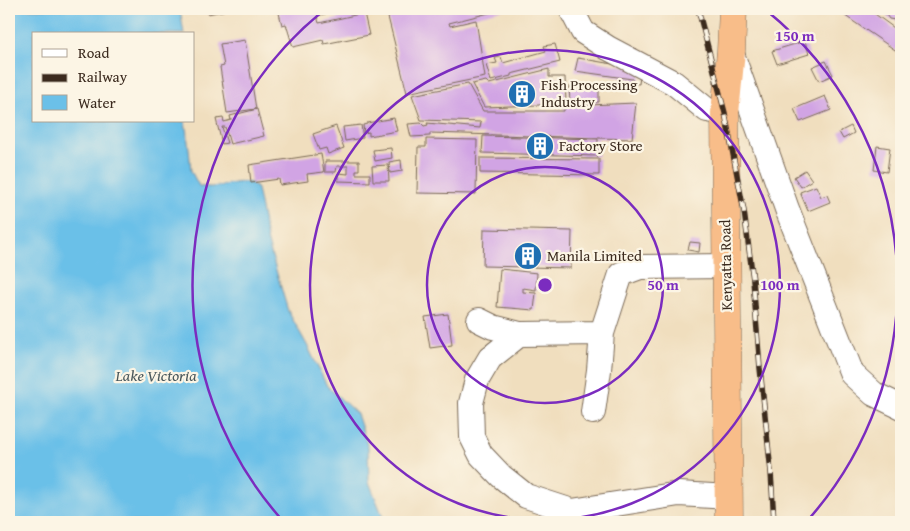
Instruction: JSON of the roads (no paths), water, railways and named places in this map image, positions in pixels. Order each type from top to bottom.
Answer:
[{"type":"highway","name":"Kenyatta Road","points":[[729,510],[725,113],[732,51],[733,9]]},
{"type":"street","points":[[571,9],[583,32],[674,84],[707,110],[725,113]]},
{"type":"street","points":[[732,51],[787,209],[852,374],[874,394],[900,407]]},
{"type":"street","points":[[593,412],[602,333],[621,274],[640,267],[726,266]]},
{"type":"street","points":[[479,320],[493,327],[520,334],[602,333]]},
{"type":"street","points":[[520,334],[490,358],[477,380],[471,403],[472,437],[481,455],[501,476],[526,496],[572,511],[679,494],[729,510]]},
{"type":"water","name":"Lake Victoria","points":[[9,9],[180,9],[184,32],[32,32],[32,122],[185,122],[191,171],[199,186],[211,187],[247,182],[255,186],[268,243],[288,311],[327,386],[357,414],[368,447],[369,482],[385,522],[9,522]]},
{"type":"railway","points":[[698,9],[725,113],[744,211],[753,280],[774,522]]},
{"type":"place","name":"Fish Processing Industry","points":[[522,94]]},
{"type":"place","name":"Factory Store","points":[[540,146]]},
{"type":"place","name":"Manila Limited","points":[[528,256]]}]
